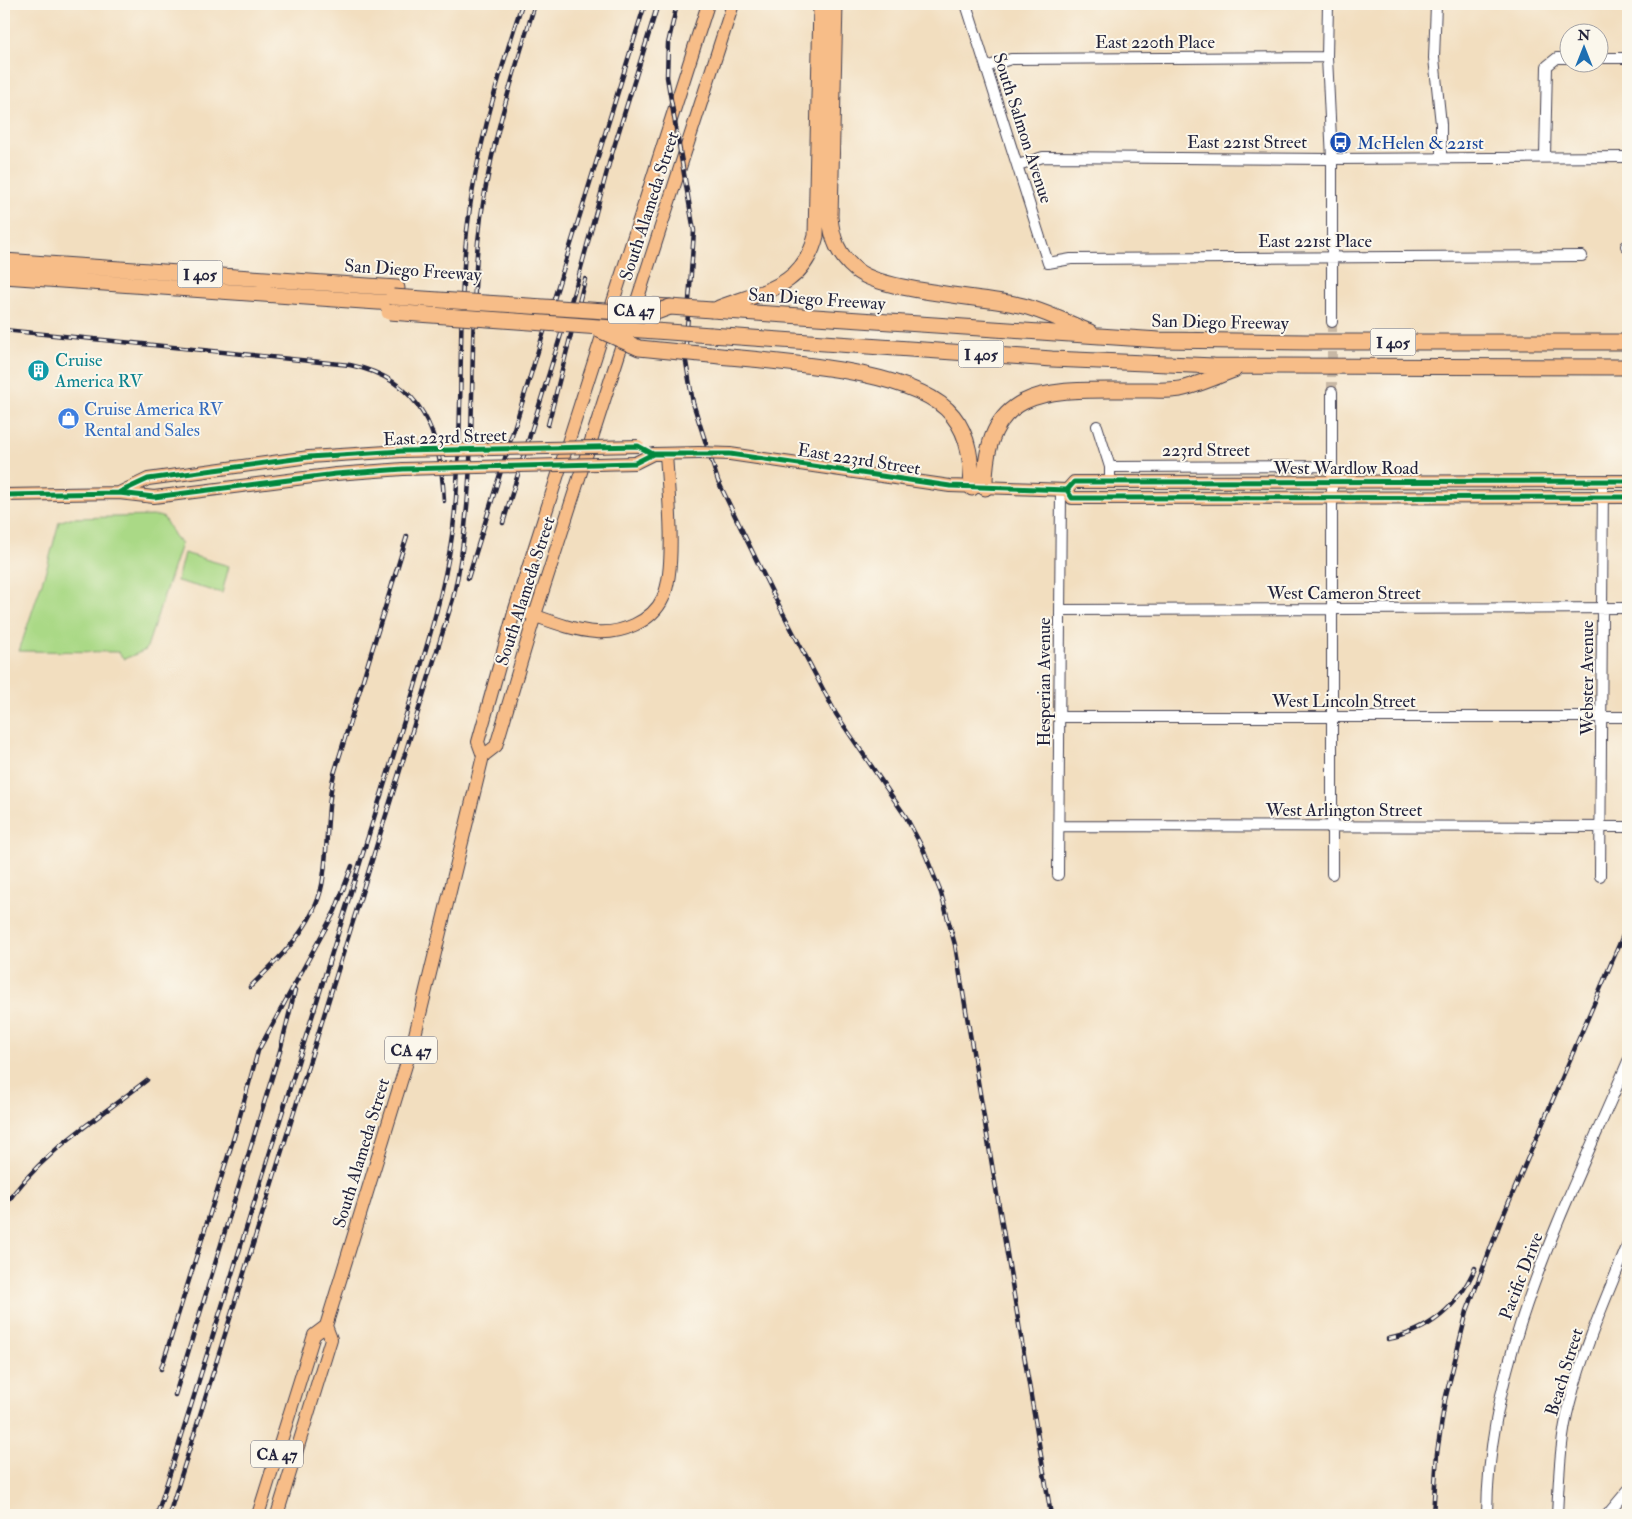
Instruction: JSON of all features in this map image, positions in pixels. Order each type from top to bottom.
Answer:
[{"type":"highway","points":[[712,310],[792,278],[801,271],[808,261],[816,236],[821,4]]},
{"type":"highway","points":[[835,4],[830,217],[833,240],[845,260],[856,271],[880,282],[1020,305],[1105,337]]},
{"type":"highway","name":"San Diego Freeway","points":[[4,261],[393,300],[589,326],[711,330],[749,338],[1052,359],[1242,367],[1628,367]]},
{"type":"highway","points":[[4,270],[393,300],[711,330]]},
{"type":"highway","points":[[4,276],[393,300]]},
{"type":"highway","name":"San Diego Freeway","points":[[4,286],[393,300],[651,314],[670,307],[1131,338],[1306,342],[1628,342]]},
{"type":"highway","points":[[589,326],[640,348],[849,372],[902,385],[924,393],[946,408],[963,431],[978,488]]},
{"type":"highway","points":[[1131,338],[1159,349],[1192,350],[1628,351]]},
{"type":"highway","points":[[1214,366],[1239,356],[1628,357]]},
{"type":"highway","points":[[978,488],[986,454],[993,434],[1002,418],[1031,398],[1055,392],[1180,389],[1242,367]]},
{"type":"main road","name":"South Alameda Street","points":[[277,1515],[331,1339],[326,1326],[414,1039],[483,756],[478,742],[515,610],[708,4]]},
{"type":"main road","name":"South Alameda Street","points":[[483,756],[496,746],[535,616],[732,4]]},
{"type":"main road","name":"East 223rd Street","points":[[119,493],[156,478],[309,457],[402,451],[638,446],[653,454]]},
{"type":"main road","name":"East 223rd Street","points":[[4,495],[119,493],[154,497],[307,477],[403,469],[635,463],[653,454],[699,453],[730,454],[915,482],[978,488],[1064,490]]},
{"type":"main road","points":[[515,610],[597,632],[633,627],[656,609],[663,598],[667,585],[670,559],[666,454]]},
{"type":"main road","name":"West Wardlow Road","points":[[1628,481],[1074,482],[1064,490],[1072,498],[1628,497]]},
{"type":"main road","name":"South Alameda Street","points":[[258,1515],[314,1334],[326,1326]]},
{"type":"street","name":"South Salmon Avenue","points":[[966,4],[1048,263]]},
{"type":"street","points":[[1328,4],[1327,58],[1332,159],[1332,322]]},
{"type":"street","points":[[1436,4],[1434,58],[1441,124],[1441,158]]},
{"type":"street","name":"East 220th Place","points":[[986,67],[1011,59],[1327,58]]},
{"type":"street","points":[[1545,156],[1547,66],[1557,58],[1560,58]]},
{"type":"street","points":[[1610,58],[1628,58]]},
{"type":"street","name":"East 221st Street","points":[[1018,165],[1043,157],[1332,159],[1545,156],[1628,157]]},
{"type":"street","name":"East 221st Place","points":[[1048,263],[1071,259],[1582,256]]},
{"type":"street","points":[[1332,392],[1332,874]]},
{"type":"street","points":[[1097,426],[1110,467],[1110,482]]},
{"type":"street","name":"223rd Street","points":[[1110,467],[1332,466]]},
{"type":"street","name":"Webster Avenue","points":[[1600,876],[1604,608],[1603,481]]},
{"type":"street","name":"Hesperian Avenue","points":[[1058,875],[1060,610],[1064,490]]},
{"type":"street","name":"West Cameron Street","points":[[1060,610],[1628,608]]},
{"type":"street","name":"West Lincoln Street","points":[[1060,717],[1628,717]]},
{"type":"street","name":"West Arlington Street","points":[[1059,826],[1628,827]]},
{"type":"street","name":"Pacific Drive","points":[[1487,1515],[1489,1462],[1499,1399],[1514,1340],[1533,1285],[1628,1061]]},
{"type":"street","name":"Beach Street","points":[[1557,1515],[1561,1445],[1570,1403],[1583,1356],[1628,1244]]},
{"type":"street","points":[[1608,1515],[1628,1490]]},
{"type":"green space","points":[[158,516],[164,518],[181,544],[146,650],[124,659],[118,652],[19,651],[48,564],[59,522],[70,518]]},
{"type":"green space","points":[[184,553],[229,566],[222,593],[177,581]]},
{"type":"tunnel","points":[[1332,322],[1332,392]]},
{"type":"railway","points":[[157,1515],[415,686],[440,599],[453,532],[458,475],[462,300],[467,231],[476,173],[488,116],[522,4]]},
{"type":"railway","points":[[169,1515],[453,599],[467,510],[472,421],[475,287],[482,211],[493,151],[535,4]]},
{"type":"railway","points":[[468,578],[645,4]]},
{"type":"railway","points":[[503,523],[578,279],[610,160],[658,4]]},
{"type":"railway","points":[[677,4],[668,44],[667,77],[694,231],[685,356],[693,403],[718,481],[773,594],[836,714],[906,817],[923,849],[941,893],[955,945],[1051,1515]]},
{"type":"railway","points":[[548,425],[585,279]]},
{"type":"railway","points":[[4,330],[350,365],[375,372],[395,383],[411,397],[423,414],[432,432],[438,454],[444,501]]},
{"type":"railway","points":[[250,987],[294,941],[318,900],[326,858],[329,802],[334,774],[407,536]]},
{"type":"railway","points":[[161,1369],[234,1137],[258,1051],[335,911],[352,866]]},
{"type":"railway","points":[[1433,1515],[1437,1453],[1445,1400],[1467,1311],[1500,1223],[1628,924]]},
{"type":"railway","points":[[175,1395],[280,1051],[295,990]]},
{"type":"railway","points":[[4,1207],[19,1187],[52,1153],[147,1080]]},
{"type":"railway","points":[[1388,1339],[1417,1330],[1441,1315],[1460,1294],[1475,1268]]},
{"type":"cycle path","points":[[120,492],[148,479],[309,457],[402,451],[638,446],[653,454]]},
{"type":"cycle path","points":[[4,495],[119,493],[154,497],[336,474],[403,469],[635,463],[653,454],[730,454],[950,486],[1067,490],[1074,482],[1628,481]]},
{"type":"cycle path","points":[[1067,490],[1072,498],[1628,497]]},
{"type":"place","name":"McHelen & 221st","points":[[1341,143]]},
{"type":"place","name":"Cruise America RV","points":[[39,370]]},
{"type":"place","name":"Cruise America RV Rental and Sales","points":[[68,419]]}]
